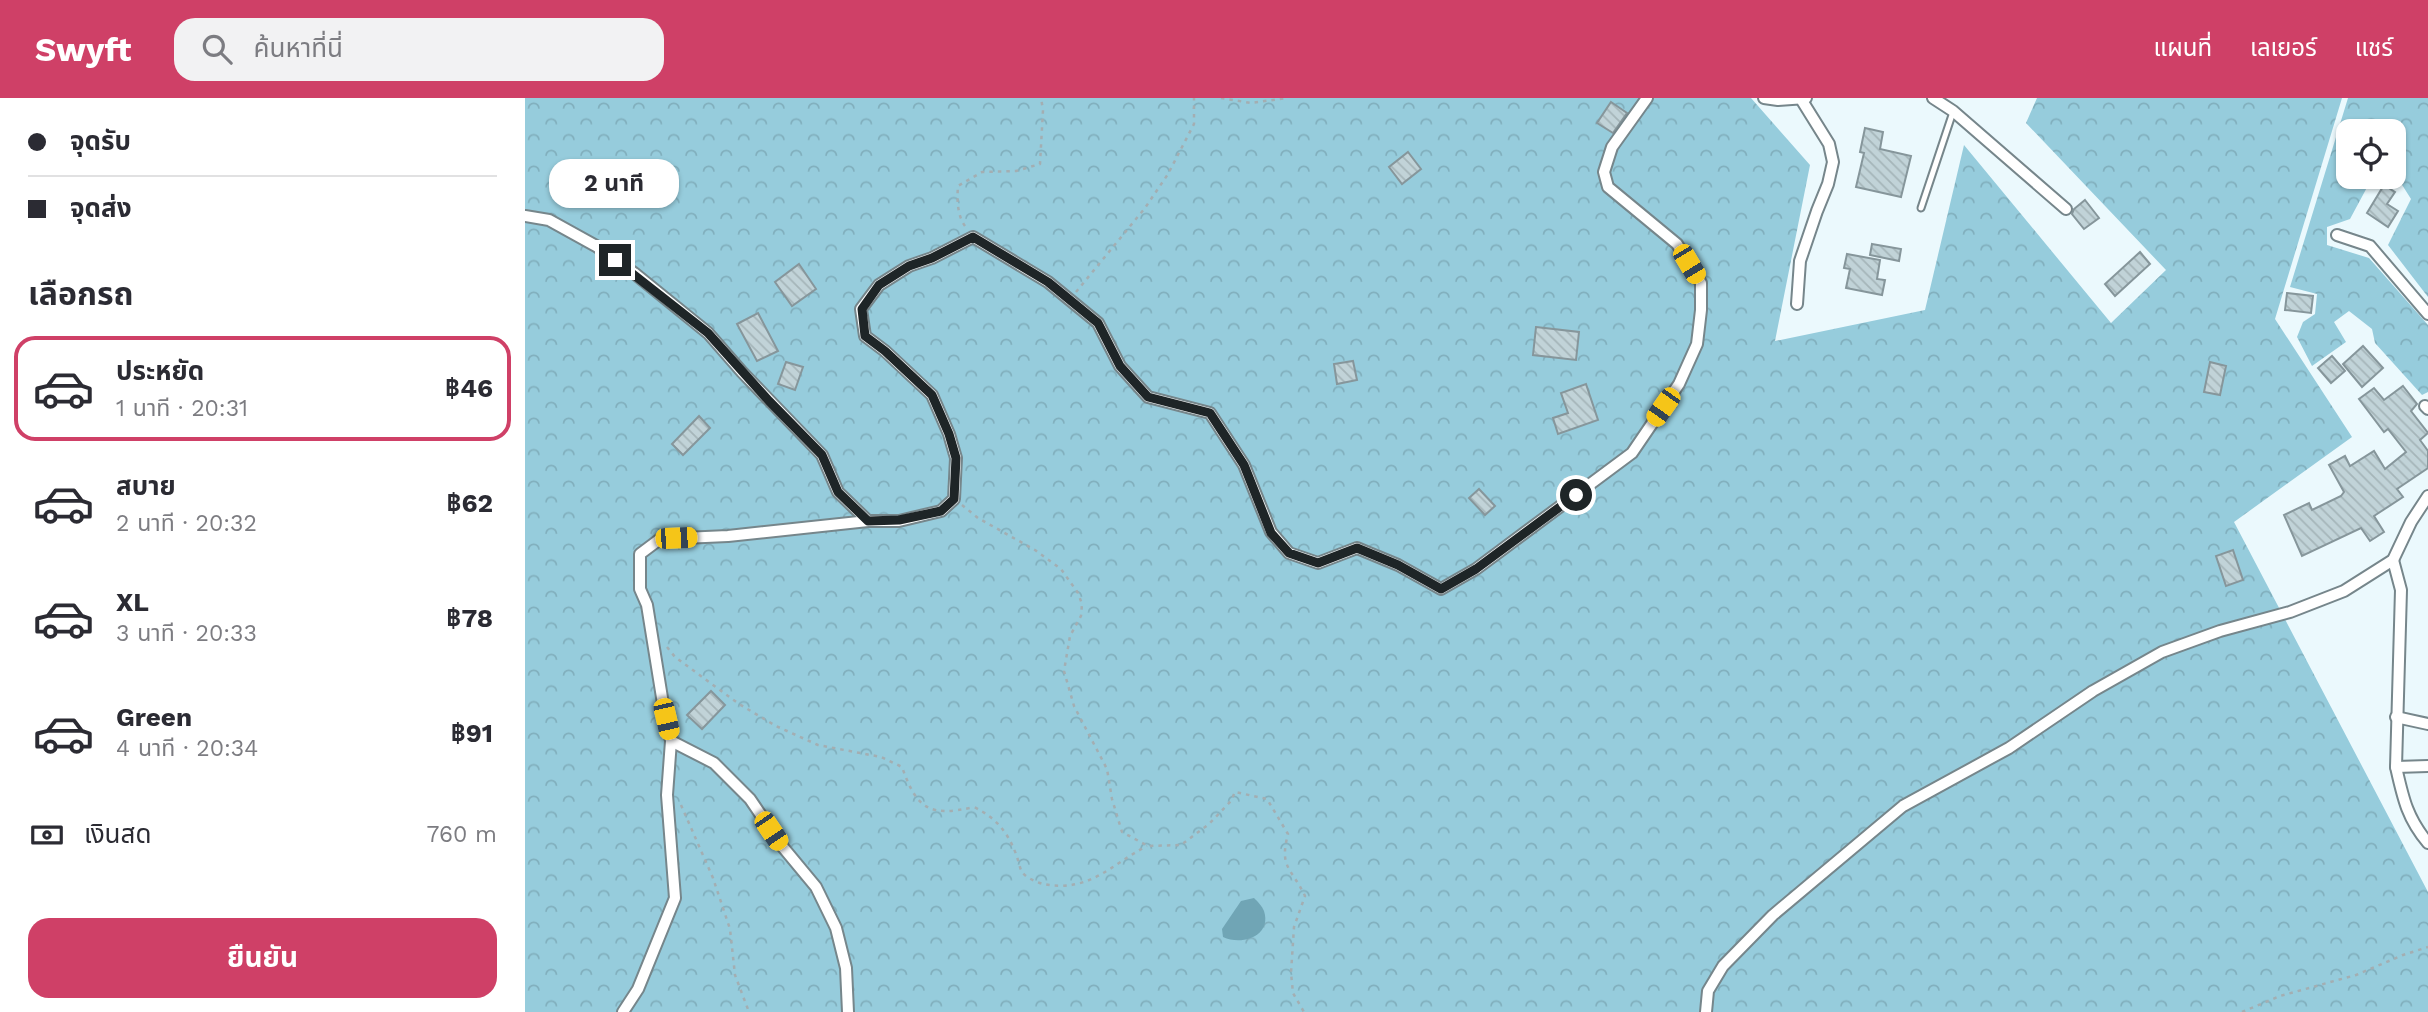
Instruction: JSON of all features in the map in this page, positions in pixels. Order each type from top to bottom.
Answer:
[{"type":"street","points":[[623,1012],[638,989],[675,898],[667,795],[671,741],[647,605],[640,589],[640,554],[660,539],[740,535],[899,520],[941,511],[954,499],[956,458],[932,395],[865,336],[862,309],[879,285],[909,266],[932,258],[973,237],[1048,282],[1098,323],[1120,366],[1148,397],[1210,413],[1244,465],[1271,533],[1289,553],[1318,563],[1357,548],[1398,565],[1441,589],[1476,569],[1632,453],[1679,384],[1696,344],[1701,310],[1700,283],[1677,244],[1608,187],[1604,172],[1612,147],[1647,98]]},
{"type":"street","points":[[1763,98],[1803,98],[1829,144],[1833,162],[1828,184],[1800,261],[1797,304]]},
{"type":"street","points":[[1933,98],[1954,111],[2066,209]]},
{"type":"street","points":[[525,216],[549,220],[596,246],[708,333],[822,455],[838,492],[868,521]]},
{"type":"street","points":[[2337,235],[2370,246],[2428,314]]},
{"type":"street","points":[[1706,1012],[1707,991],[1723,966],[1773,915],[1903,806],[2009,748],[2093,691],[2162,652],[2220,631],[2290,612],[2344,591],[2393,560],[2411,522],[2428,496]]},
{"type":"street","points":[[2393,560],[2400,590],[2396,767],[2414,826],[2428,843]]},
{"type":"street","points":[[2396,718],[2428,724]]},
{"type":"street","points":[[671,741],[714,764],[750,799],[782,846],[816,887],[836,928],[846,968],[848,1012]]},
{"type":"street","points":[[2396,767],[2428,766]]},
{"type":"lane","points":[[1921,208],[1954,111]]},
{"type":"path","points":[[973,237],[961,221],[957,200],[958,186],[982,172],[1016,171],[1041,164],[1041,98]]},
{"type":"path","points":[[1069,300],[1145,208],[1168,174],[1194,124],[1194,98]]},
{"type":"path","points":[[1221,98],[1251,103],[1287,98]]},
{"type":"path","points":[[954,499],[978,518],[1035,550],[1061,569],[1078,593],[1082,604],[1081,616],[1070,636],[1064,671],[1074,706],[1107,769],[1122,832],[1148,846]]},
{"type":"path","points":[[667,647],[675,657],[739,704],[776,726],[818,745],[881,757],[902,767],[910,791],[928,809],[949,813],[974,807],[989,814],[1000,824],[1010,841],[1022,872],[1038,883],[1055,886],[1084,882],[1116,868],[1125,858],[1148,846],[1181,845],[1209,824],[1231,801],[1235,792],[1267,799],[1288,834],[1283,852],[1286,866],[1297,879],[1305,896],[1294,927],[1291,972],[1293,993],[1304,1012]]},
{"type":"path","points":[[667,795],[683,807],[713,878],[730,929],[735,975],[749,1012]]},
{"type":"path","points":[[2242,1012],[2280,996],[2356,975],[2428,947]]},
{"type":"green space","points":[[525,98],[1751,98],[1810,165],[1775,341],[1925,310],[1964,145],[2111,323],[2166,270],[2026,123],[2037,98],[2342,98],[2275,319],[2352,437],[2234,522],[2428,892],[2428,1012],[525,1012]]},
{"type":"green space","points":[[2348,98],[2428,98],[2428,297],[2388,245],[2411,199],[2405,189],[2406,119],[2342,119]]},
{"type":"green space","points":[[2336,137],[2336,189],[2366,189],[2350,219],[2327,227],[2327,245],[2369,258],[2428,325],[2428,392],[2422,395],[2375,343],[2372,329],[2349,311],[2334,322],[2346,342],[2312,366],[2297,337],[2303,322],[2315,314],[2317,294],[2290,287]]},
{"type":"shaded area","points":[[1254,898],[1264,911],[1264,927],[1260,933],[1239,940],[1223,937],[1222,929],[1241,901]]},
{"type":"building","points":[[1611,102],[1627,113],[1613,133],[1597,123]]},
{"type":"building","points":[[1865,128],[1883,132],[1880,149],[1911,156],[1901,197],[1856,187],[1864,153],[1860,152]]},
{"type":"building","points":[[1408,152],[1421,169],[1402,184],[1389,167]]},
{"type":"building","points":[[2382,189],[2395,192],[2387,204],[2398,211],[2388,227],[2367,213]]},
{"type":"building","points":[[2085,200],[2099,218],[2084,229],[2072,214]]},
{"type":"building","points":[[1872,244],[1901,249],[1899,261],[1870,255]]},
{"type":"building","points":[[2140,252],[2150,264],[2115,296],[2105,284]]},
{"type":"building","points":[[1847,254],[1880,260],[1877,279],[1885,280],[1882,295],[1846,288],[1850,269],[1844,268]]},
{"type":"building","points":[[799,264],[816,289],[792,306],[775,282]]},
{"type":"building","points":[[2287,293],[2313,296],[2311,313],[2285,310]]},
{"type":"building","points":[[758,313],[778,351],[757,361],[737,324]]},
{"type":"building","points":[[1536,327],[1579,332],[1576,360],[1533,355]]},
{"type":"building","points":[[2363,346],[2383,368],[2362,387],[2343,364]]},
{"type":"building","points":[[2332,356],[2345,371],[2331,383],[2318,368]]},
{"type":"building","points":[[1353,361],[1357,380],[1337,384],[1334,364]]},
{"type":"building","points":[[786,362],[803,367],[795,390],[778,384]]},
{"type":"building","points":[[2210,362],[2226,366],[2220,395],[2204,392]]},
{"type":"building","points":[[1586,384],[1598,420],[1558,434],[1553,418],[1568,413],[1561,393]]},
{"type":"building","points":[[2403,386],[2417,404],[2411,411],[2428,433],[2420,440],[2428,451],[2428,468],[2397,489],[2403,497],[2374,516],[2384,532],[2370,541],[2361,528],[2302,556],[2284,515],[2309,503],[2312,510],[2341,496],[2344,492],[2329,465],[2345,456],[2350,466],[2374,451],[2385,469],[2406,452],[2388,429],[2384,432],[2359,399],[2374,388],[2384,400]]},
{"type":"building","points":[[699,416],[710,428],[683,455],[672,444]]},
{"type":"building","points":[[1479,489],[1495,506],[1485,515],[1469,498]]},
{"type":"building","points":[[2233,550],[2243,580],[2226,586],[2216,556]]},
{"type":"building","points":[[711,691],[725,705],[702,729],[687,715]]},
{"type":"route","points":[[615,260],[708,333],[822,455],[838,492],[868,521],[899,520],[941,511],[954,499],[956,458],[932,395],[907,370],[865,336],[862,309],[879,285],[909,266],[932,258],[973,237],[1048,282],[1098,323],[1120,366],[1148,397],[1210,413],[1244,465],[1271,533],[1289,553],[1318,563],[1357,548],[1398,565],[1441,589],[1476,569],[1576,495]]}]
